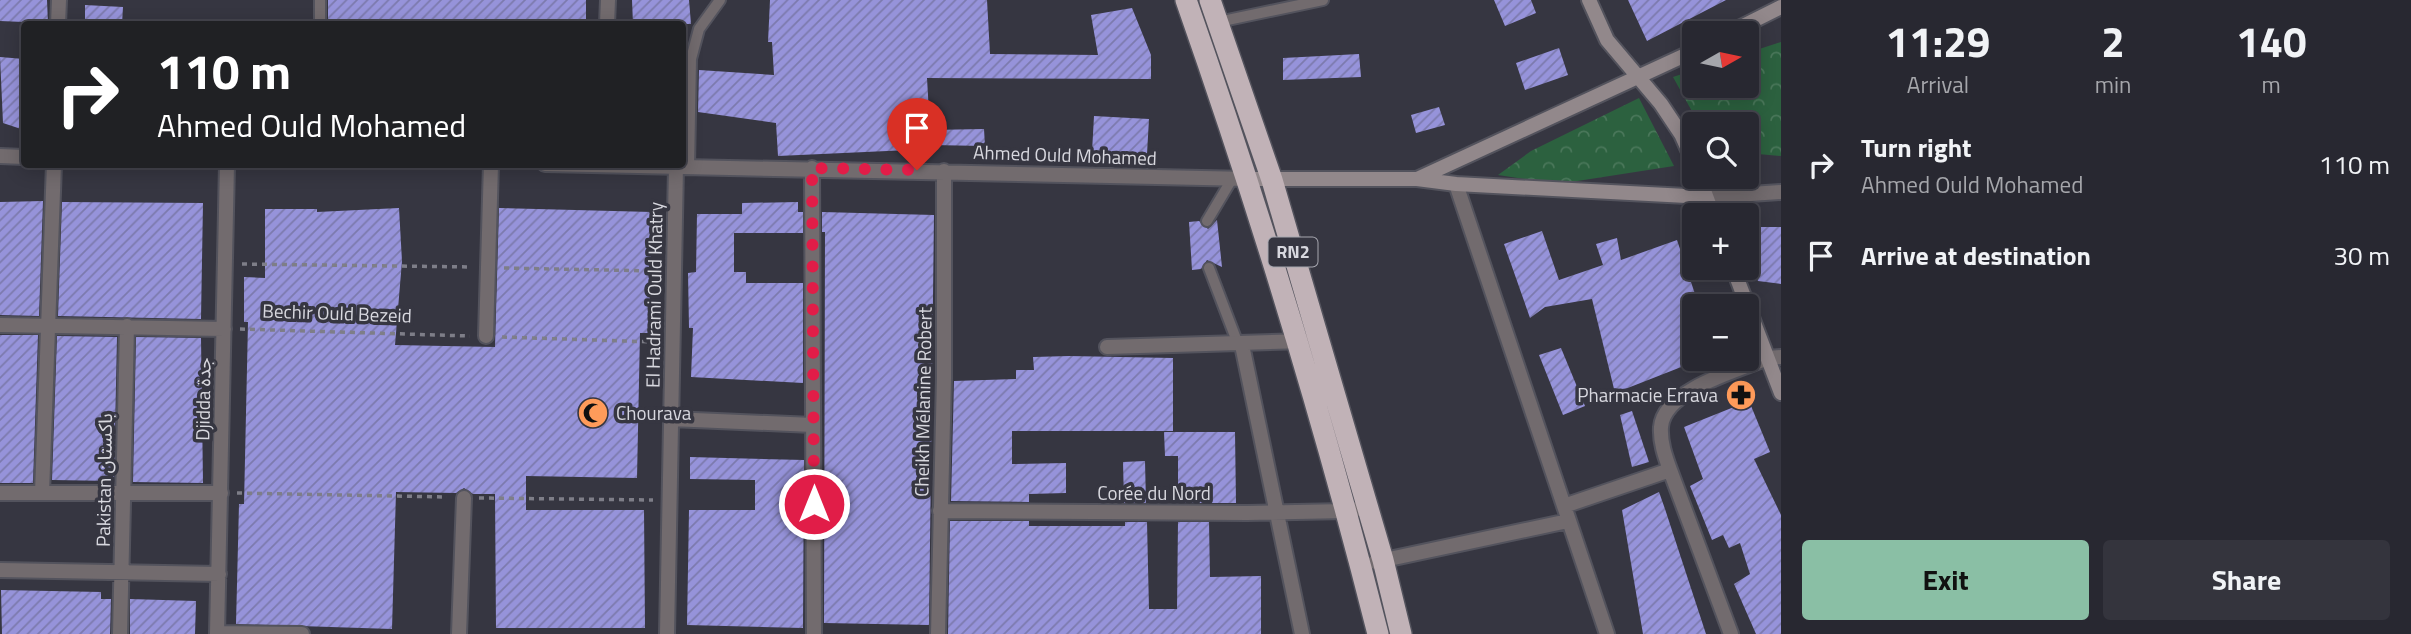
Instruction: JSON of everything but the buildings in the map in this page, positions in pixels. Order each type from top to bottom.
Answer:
[{"type":"highway","name":"RN2","points":[[1186,0],[1240,179],[1296,344],[1357,509],[1383,560],[1401,634]]},
{"type":"highway","name":"RN2","points":[[1210,0],[1272,180],[1318,338],[1357,509],[1360,564],[1378,634]]},
{"type":"street","points":[[58,21],[59,0]]},
{"type":"street","points":[[607,21],[608,0]]},
{"type":"street","points":[[1589,0],[1607,40],[1640,78],[1682,136]]},
{"type":"street","points":[[1753,21],[1781,7]]},
{"type":"street","points":[[1417,179],[1682,57]]},
{"type":"street","points":[[0,156],[21,157]]},
{"type":"street","name":"Ahmed Ould Mohamed","points":[[686,166],[1240,179]]},
{"type":"street","points":[[41,493],[54,168]]},
{"type":"street","name":"Djidda جدة","points":[[217,633],[227,168]]},
{"type":"street","points":[[486,336],[491,168]]},
{"type":"street","name":"El Hadrami Ould Khatry","points":[[667,634],[674,271],[682,168]]},
{"type":"street","points":[[812,168],[814,634]]},
{"type":"street","name":"Cheikh Mélanine Robert","points":[[938,634],[944,378],[944,171]]},
{"type":"street","points":[[1240,179],[1417,179],[1457,184],[1706,197],[1781,192]]},
{"type":"street","points":[[1457,184],[1607,634]]},
{"type":"street","points":[[1703,189],[1708,203]]},
{"type":"street","points":[[1738,280],[1774,358],[1781,393]]},
{"type":"street","points":[[0,325],[224,329]]},
{"type":"street","name":"Pakistan باكستان","points":[[120,634],[127,326]]},
{"type":"street","points":[[1107,347],[1296,344],[1318,338]]},
{"type":"street","points":[[1240,344],[1302,634]]},
{"type":"street","points":[[1731,634],[1661,443],[1661,424],[1680,396],[1774,358]]},
{"type":"street","points":[[671,419],[813,425]]},
{"type":"street","points":[[1360,564],[1566,513],[1670,470]]},
{"type":"street","points":[[0,493],[221,493]]},
{"type":"street","points":[[459,634],[464,498]]},
{"type":"street","name":"Corée du Nord","points":[[940,511],[1278,512],[1357,509]]},
{"type":"street","points":[[0,570],[219,574]]},
{"type":"street","points":[[217,633],[302,634]]},
{"type":"lane","points":[[320,0],[320,21]]},
{"type":"lane","points":[[686,118],[691,59],[699,29],[720,0]]},
{"type":"lane","points":[[1218,22],[1323,0]]},
{"type":"lane","points":[[1207,221],[1240,179]]},
{"type":"lane","points":[[1209,268],[1240,344]]},
{"type":"path","points":[[225,264],[674,271]]},
{"type":"path","name":"Bechir Ould Bezeid","points":[[224,329],[673,342]]},
{"type":"green space","points":[[1781,42],[1781,156],[1759,154],[1759,112],[1692,112],[1685,98],[1759,98],[1759,49]]},
{"type":"green space","points":[[1682,74],[1682,93],[1673,77]]},
{"type":"green space","points":[[1639,98],[1674,166],[1558,184],[1498,175],[1531,151]]},
{"type":"place","name":"Pharmacie Errava","points":[[1741,395]]},
{"type":"place","name":"Chourava","points":[[593,413]]},
{"type":"route","points":[[814,504],[812,168],[917,170]]}]
